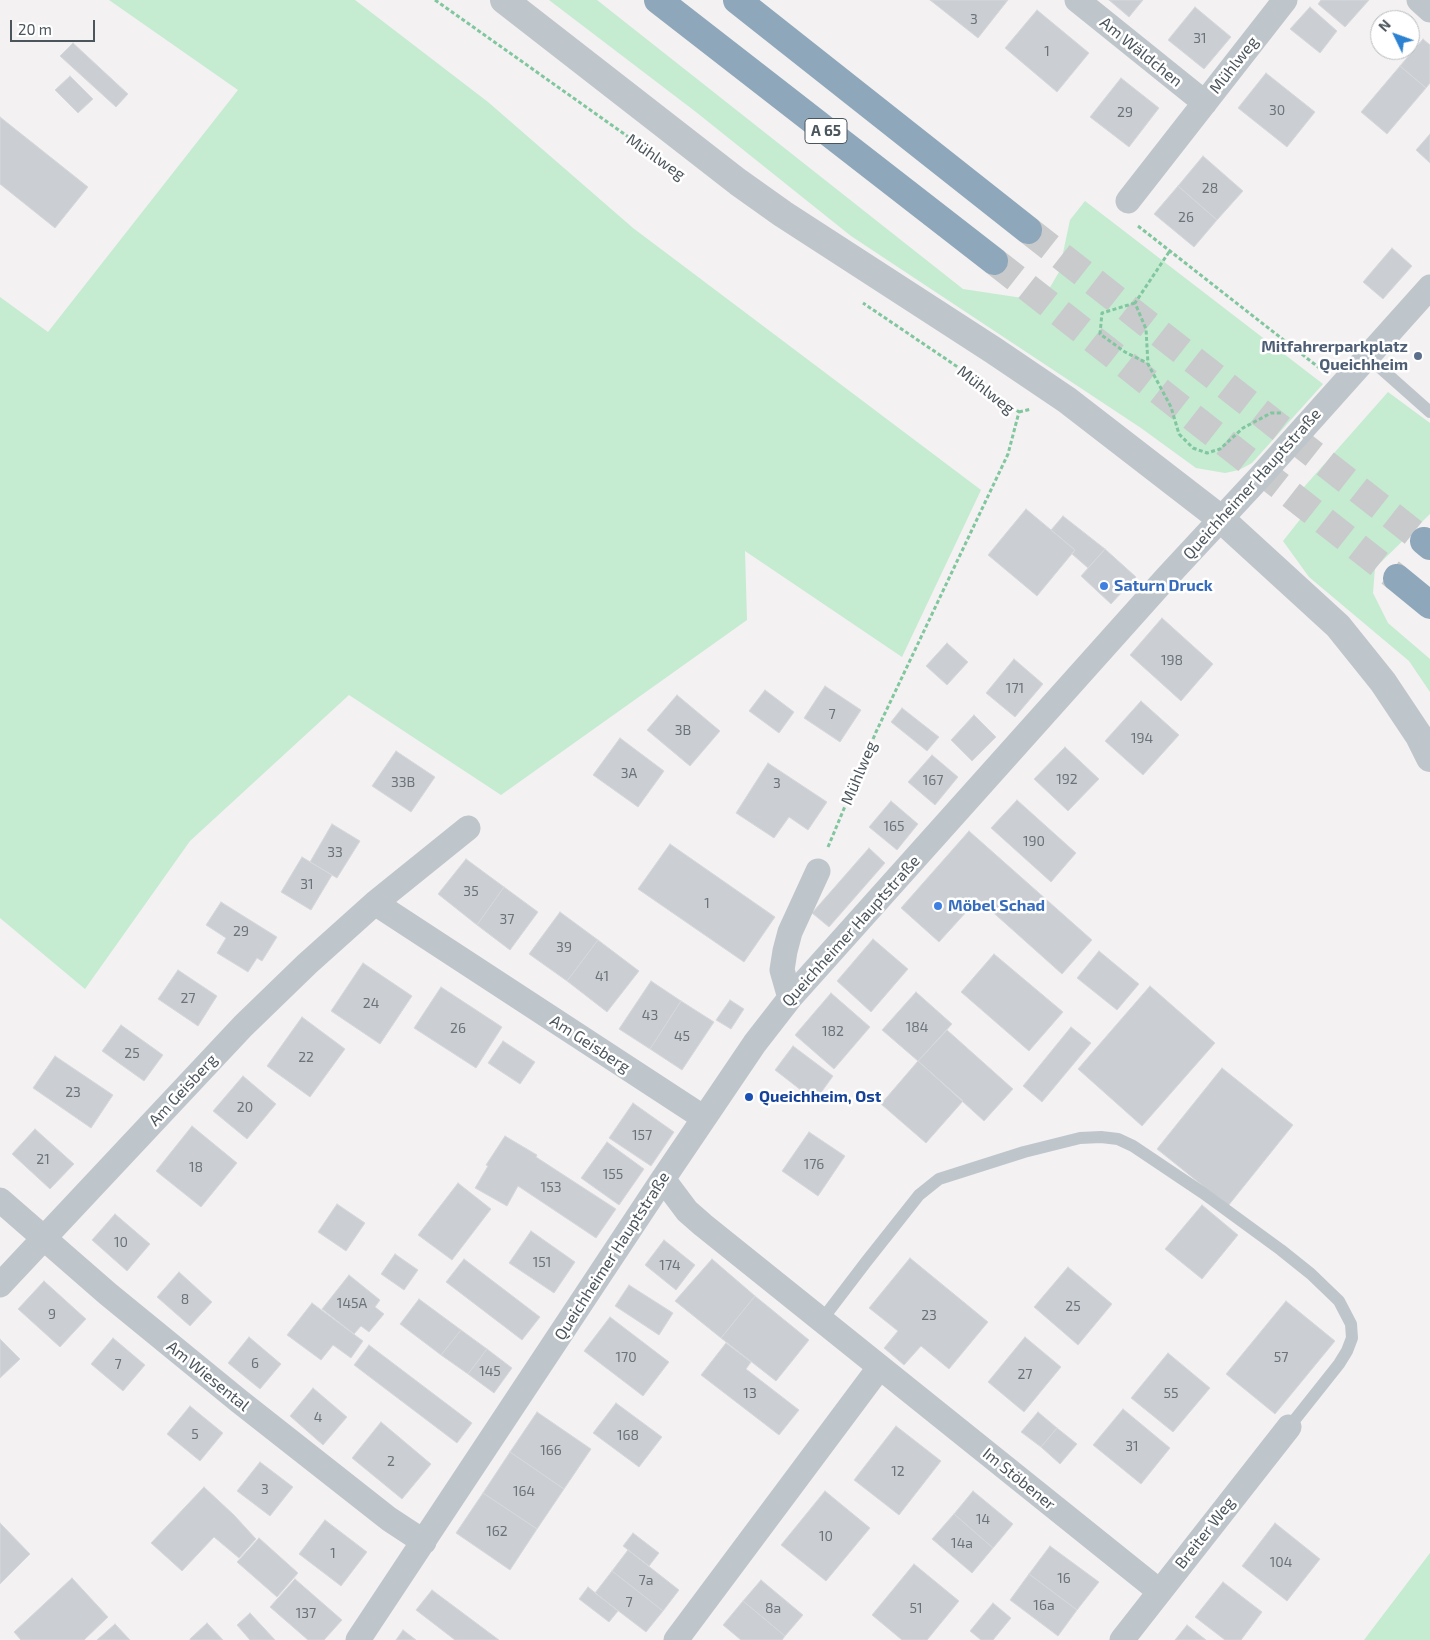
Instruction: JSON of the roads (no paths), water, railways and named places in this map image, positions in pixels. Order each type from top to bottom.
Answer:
[{"type":"highway","name":"A 65","points":[[658,0],[994,262]]},
{"type":"highway","points":[[737,0],[1028,230]]},
{"type":"highway","points":[[1397,578],[1430,605]]},
{"type":"street","points":[[504,0],[745,187],[1067,400],[1221,519],[1338,626],[1383,682],[1430,758]]},
{"type":"street","name":"Am Wäldchen","points":[[1077,0],[1205,103]]},
{"type":"street","name":"Mühlweg","points":[[1128,201],[1285,0]]},
{"type":"street","points":[[1419,0],[1430,10]]},
{"type":"street","name":"Queichheimer Hauptstraße","points":[[358,1640],[704,1118],[755,1043],[790,998],[1430,287]]},
{"type":"street","name":"Am Geisberg","points":[[0,1285],[243,1026],[307,964],[375,904],[468,828]]},
{"type":"street","points":[[790,998],[782,970],[785,951],[790,932],[818,871]]},
{"type":"street","name":"Am Geisberg","points":[[375,904],[704,1118]]},
{"type":"street","name":"Im Stöbener","points":[[663,1179],[675,1196],[702,1225],[878,1368],[1159,1591]]},
{"type":"street","name":"Am Wiesental","points":[[0,1200],[108,1294],[239,1401],[381,1513],[424,1542]]},
{"type":"street","points":[[676,1640],[878,1368]]},
{"type":"street","name":"Breiter Weg","points":[[1122,1640],[1289,1427]]},
{"type":"lane","points":[[1368,357],[1430,412]]},
{"type":"lane","points":[[821,1321],[920,1195],[940,1179],[1024,1152],[1080,1138],[1101,1136],[1118,1139],[1133,1146],[1195,1188],[1280,1250],[1339,1301],[1351,1324],[1352,1338],[1347,1351],[1339,1364],[1289,1427]]},
{"type":"tunnel","points":[[1028,230],[1424,541]]},
{"type":"tunnel","points":[[994,261],[1397,578]]},
{"type":"place","name":"Mitfahrerparkplatz Queichheim","points":[[1418,356]]},
{"type":"place","name":"Saturn Druck","points":[[1104,586]]},
{"type":"place","name":"Möbel Schad","points":[[938,906]]},
{"type":"place","name":"Queichheim, Ost","points":[[749,1097]]}]
